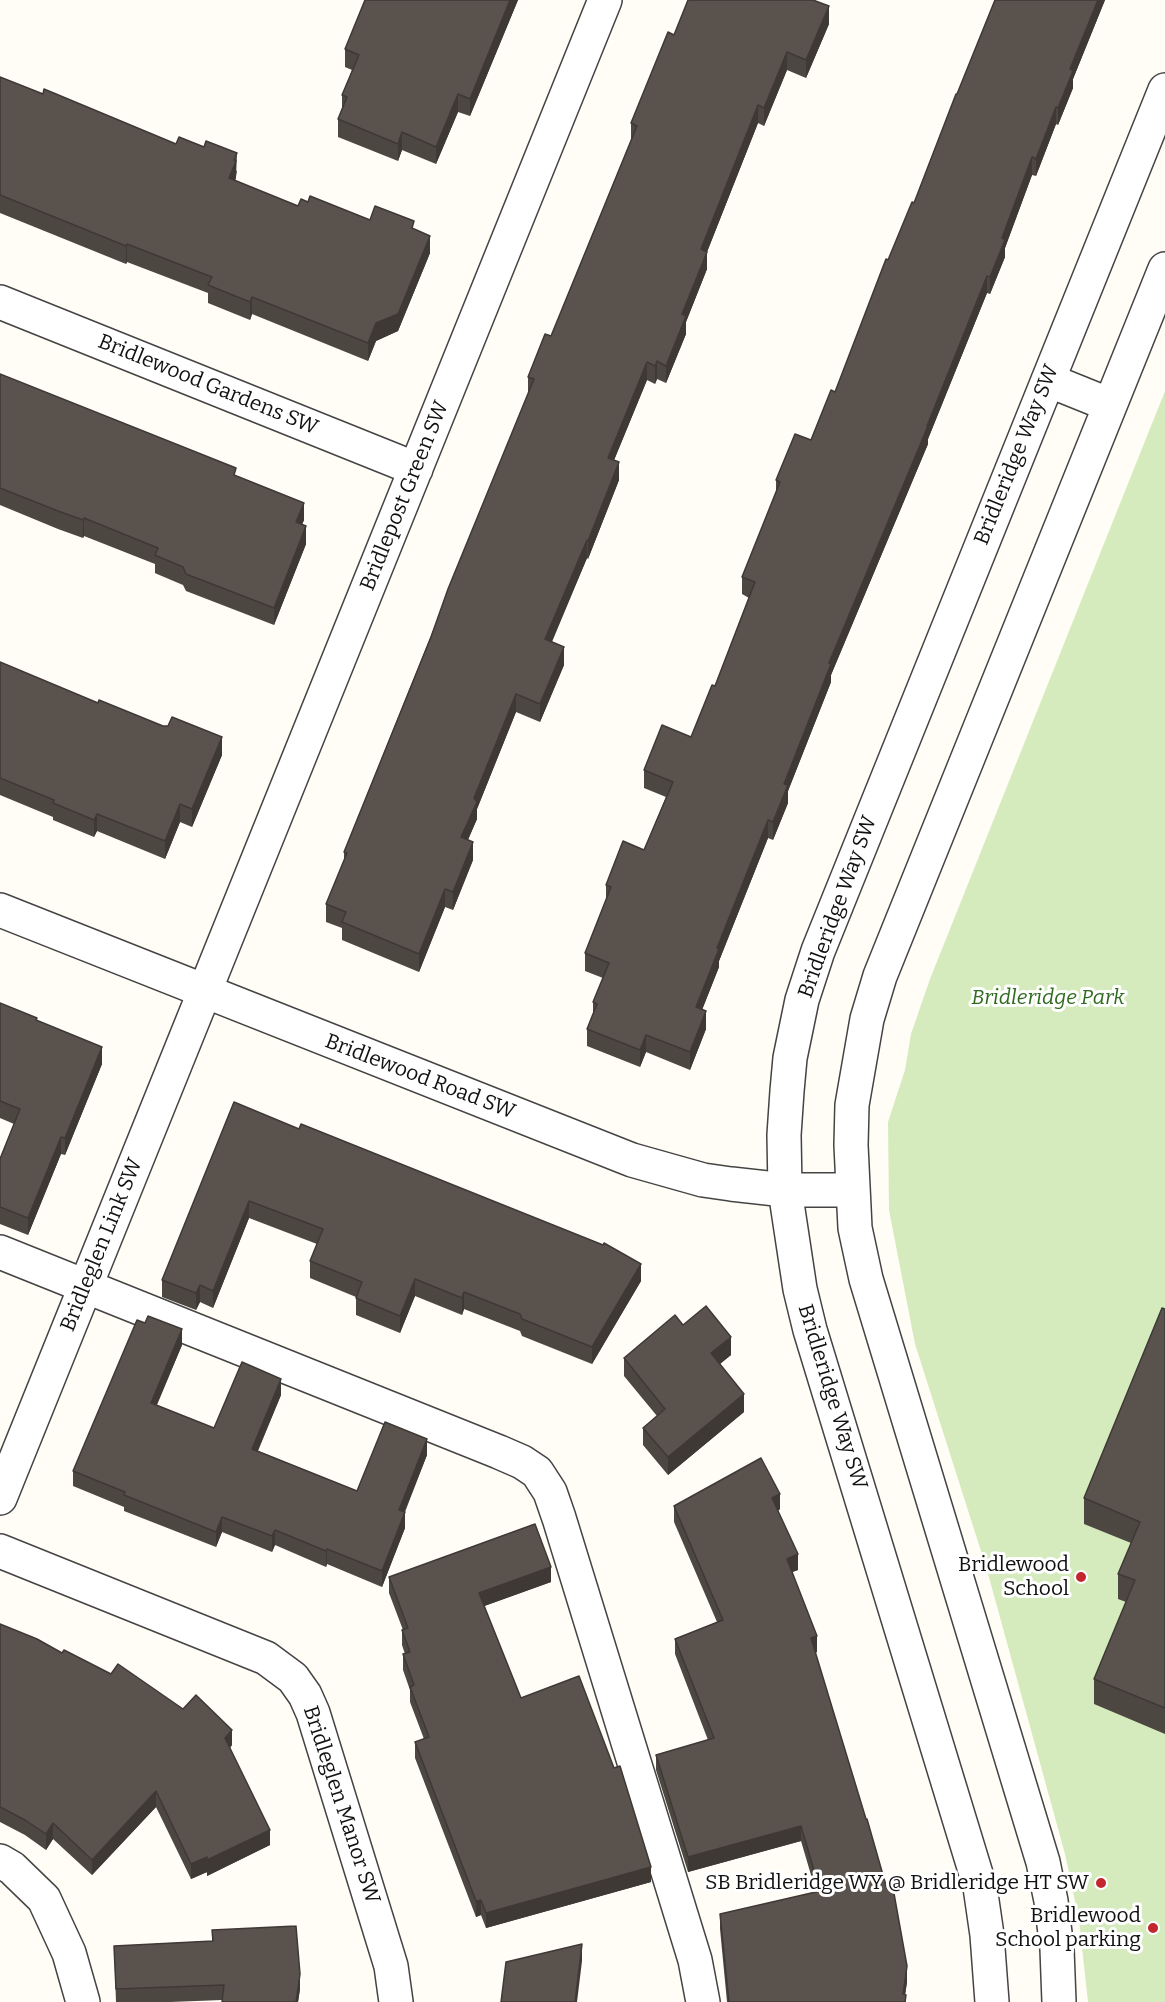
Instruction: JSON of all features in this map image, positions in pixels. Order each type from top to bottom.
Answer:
[{"type":"street","name":"Bridlepost Green SW","points":[[205,993],[605,0]]},
{"type":"street","name":"Bridleridge Way SW","points":[[992,2002],[987,1935],[980,1887],[810,1330],[800,1289],[785,1190],[784,1135],[790,1058],[802,1000],[818,951],[1165,90]]},
{"type":"street","points":[[1059,2002],[1057,1949],[1043,1862],[866,1279],[855,1228],[851,1145],[852,1105],[867,1019],[880,976],[1165,269]]},
{"type":"street","name":"Bridlewood Gardens SW","points":[[0,302],[416,469]]},
{"type":"street","points":[[1048,380],[1110,405]]},
{"type":"street","name":"Bridlewood Road SW","points":[[0,910],[632,1160],[703,1180],[785,1190],[853,1190]]},
{"type":"street","name":"Bridleglen Link SW","points":[[0,1498],[205,993]]},
{"type":"street","points":[[0,1252],[499,1452],[522,1462],[537,1472],[550,1492],[694,1960],[703,2002]]},
{"type":"street","name":"Bridleglen Manor SW","points":[[0,1551],[266,1658],[293,1678],[305,1695],[313,1713],[391,1966],[396,2002]]},
{"type":"street","points":[[0,1861],[12,1868],[44,1899],[69,1953],[83,2002]]},
{"type":"green space","name":"Bridleridge Park","points":[[1165,391],[1165,2002],[1088,2002],[1079,1920],[1065,1854],[987,1570],[915,1344],[889,1210],[888,1122],[905,1070],[911,1034],[930,979]]},
{"type":"building","points":[[365,0],[510,0],[470,99],[458,94],[436,147],[402,132],[398,144],[338,119],[347,97],[342,95],[359,55],[345,49]]},
{"type":"building","points":[[688,0],[813,0],[829,6],[806,60],[787,52],[764,108],[758,105],[701,249],[707,252],[682,314],[686,316],[666,366],[657,361],[655,366],[647,362],[608,458],[619,462],[588,541],[545,639],[564,647],[540,704],[516,694],[474,798],[477,802],[461,837],[473,842],[453,892],[445,889],[419,954],[342,922],[346,912],[326,904],[347,853],[344,852],[431,637],[448,589],[534,379],[528,377],[545,334],[551,336],[637,126],[631,123],[668,32],[674,35]]},
{"type":"building","points":[[995,0],[1098,0],[1070,69],[1073,71],[1058,108],[1056,107],[1036,159],[1032,157],[1002,238],[1005,240],[990,277],[987,276],[928,426],[829,663],[831,664],[784,784],[788,785],[773,822],[768,820],[717,948],[719,949],[696,1007],[706,1011],[690,1052],[646,1035],[640,1050],[587,1029],[597,1004],[593,1002],[609,963],[585,953],[611,887],[606,885],[623,841],[644,850],[673,782],[644,770],[662,725],[691,737],[712,685],[715,686],[755,582],[742,577],[780,482],[776,480],[795,434],[811,440],[831,390],[835,392],[886,259],[888,260],[912,202],[914,203]]},
{"type":"building","points":[[0,77],[43,94],[44,89],[176,144],[179,137],[204,147],[206,141],[237,153],[229,178],[298,206],[301,199],[308,202],[310,196],[370,220],[375,206],[414,221],[412,228],[430,236],[398,314],[376,323],[368,343],[252,297],[250,302],[208,285],[212,277],[127,244],[126,246],[0,195]]},
{"type":"building","points":[[0,374],[236,468],[234,475],[304,503],[296,522],[306,526],[274,608],[186,574],[183,567],[155,555],[158,548],[0,488]]},
{"type":"building","points":[[0,662],[98,703],[99,700],[163,726],[168,726],[172,717],[222,737],[192,809],[180,804],[165,841],[97,814],[94,820],[53,803],[54,800],[0,778]]},
{"type":"building","points":[[0,1003],[102,1047],[65,1138],[61,1137],[28,1218],[0,1207],[0,1159],[20,1109],[0,1101]]},
{"type":"building","points":[[234,1102],[299,1129],[301,1124],[603,1245],[604,1243],[641,1264],[592,1347],[522,1319],[520,1314],[464,1292],[462,1298],[415,1279],[400,1316],[356,1298],[362,1282],[310,1261],[323,1229],[249,1201],[213,1291],[200,1285],[196,1293],[162,1280]]},
{"type":"building","points":[[706,1306],[731,1337],[711,1353],[744,1394],[668,1457],[643,1428],[665,1409],[624,1358],[675,1315],[683,1325]]},
{"type":"building","points":[[1162,1308],[1165,1309],[1165,1708],[1094,1679],[1135,1580],[1118,1574],[1140,1522],[1084,1498]]},
{"type":"building","points":[[148,1316],[182,1329],[151,1403],[214,1428],[242,1362],[281,1379],[252,1449],[357,1491],[385,1422],[427,1439],[399,1510],[405,1512],[382,1571],[275,1530],[272,1536],[222,1517],[216,1532],[124,1495],[125,1492],[73,1471],[137,1320],[145,1323]]},
{"type":"building","points":[[761,1458],[780,1494],[772,1498],[798,1554],[787,1559],[817,1636],[811,1638],[887,1889],[893,1888],[907,1966],[903,1994],[906,1995],[905,2002],[729,2002],[720,1914],[820,1891],[801,1826],[688,1857],[656,1755],[714,1738],[675,1639],[723,1620],[674,1506]]},
{"type":"building","points":[[535,1524],[551,1567],[479,1593],[521,1698],[579,1676],[614,1768],[620,1766],[651,1867],[486,1913],[481,1900],[476,1901],[415,1742],[429,1737],[410,1687],[414,1685],[403,1654],[410,1652],[402,1630],[408,1628],[389,1577]]},
{"type":"building","points":[[0,1624],[37,1639],[62,1653],[64,1650],[111,1674],[118,1664],[183,1709],[196,1695],[232,1730],[225,1738],[270,1830],[207,1860],[207,1857],[191,1864],[156,1791],[92,1860],[53,1823],[46,1834],[0,1807]]},
{"type":"building","points":[[296,1926],[300,1974],[296,2002],[222,2002],[224,1985],[116,1989],[114,1946],[213,1941],[212,1930]]},
{"type":"building","points":[[582,1944],[575,2002],[501,2002],[506,1962]]},
{"type":"place","name":"Bridlewood School","points":[[1081,1577]]},
{"type":"place","name":"SB Bridleridge WY @ Bridleridge HT SW","points":[[1101,1883]]},
{"type":"place","name":"Bridlewood School parking","points":[[1153,1928]]}]
